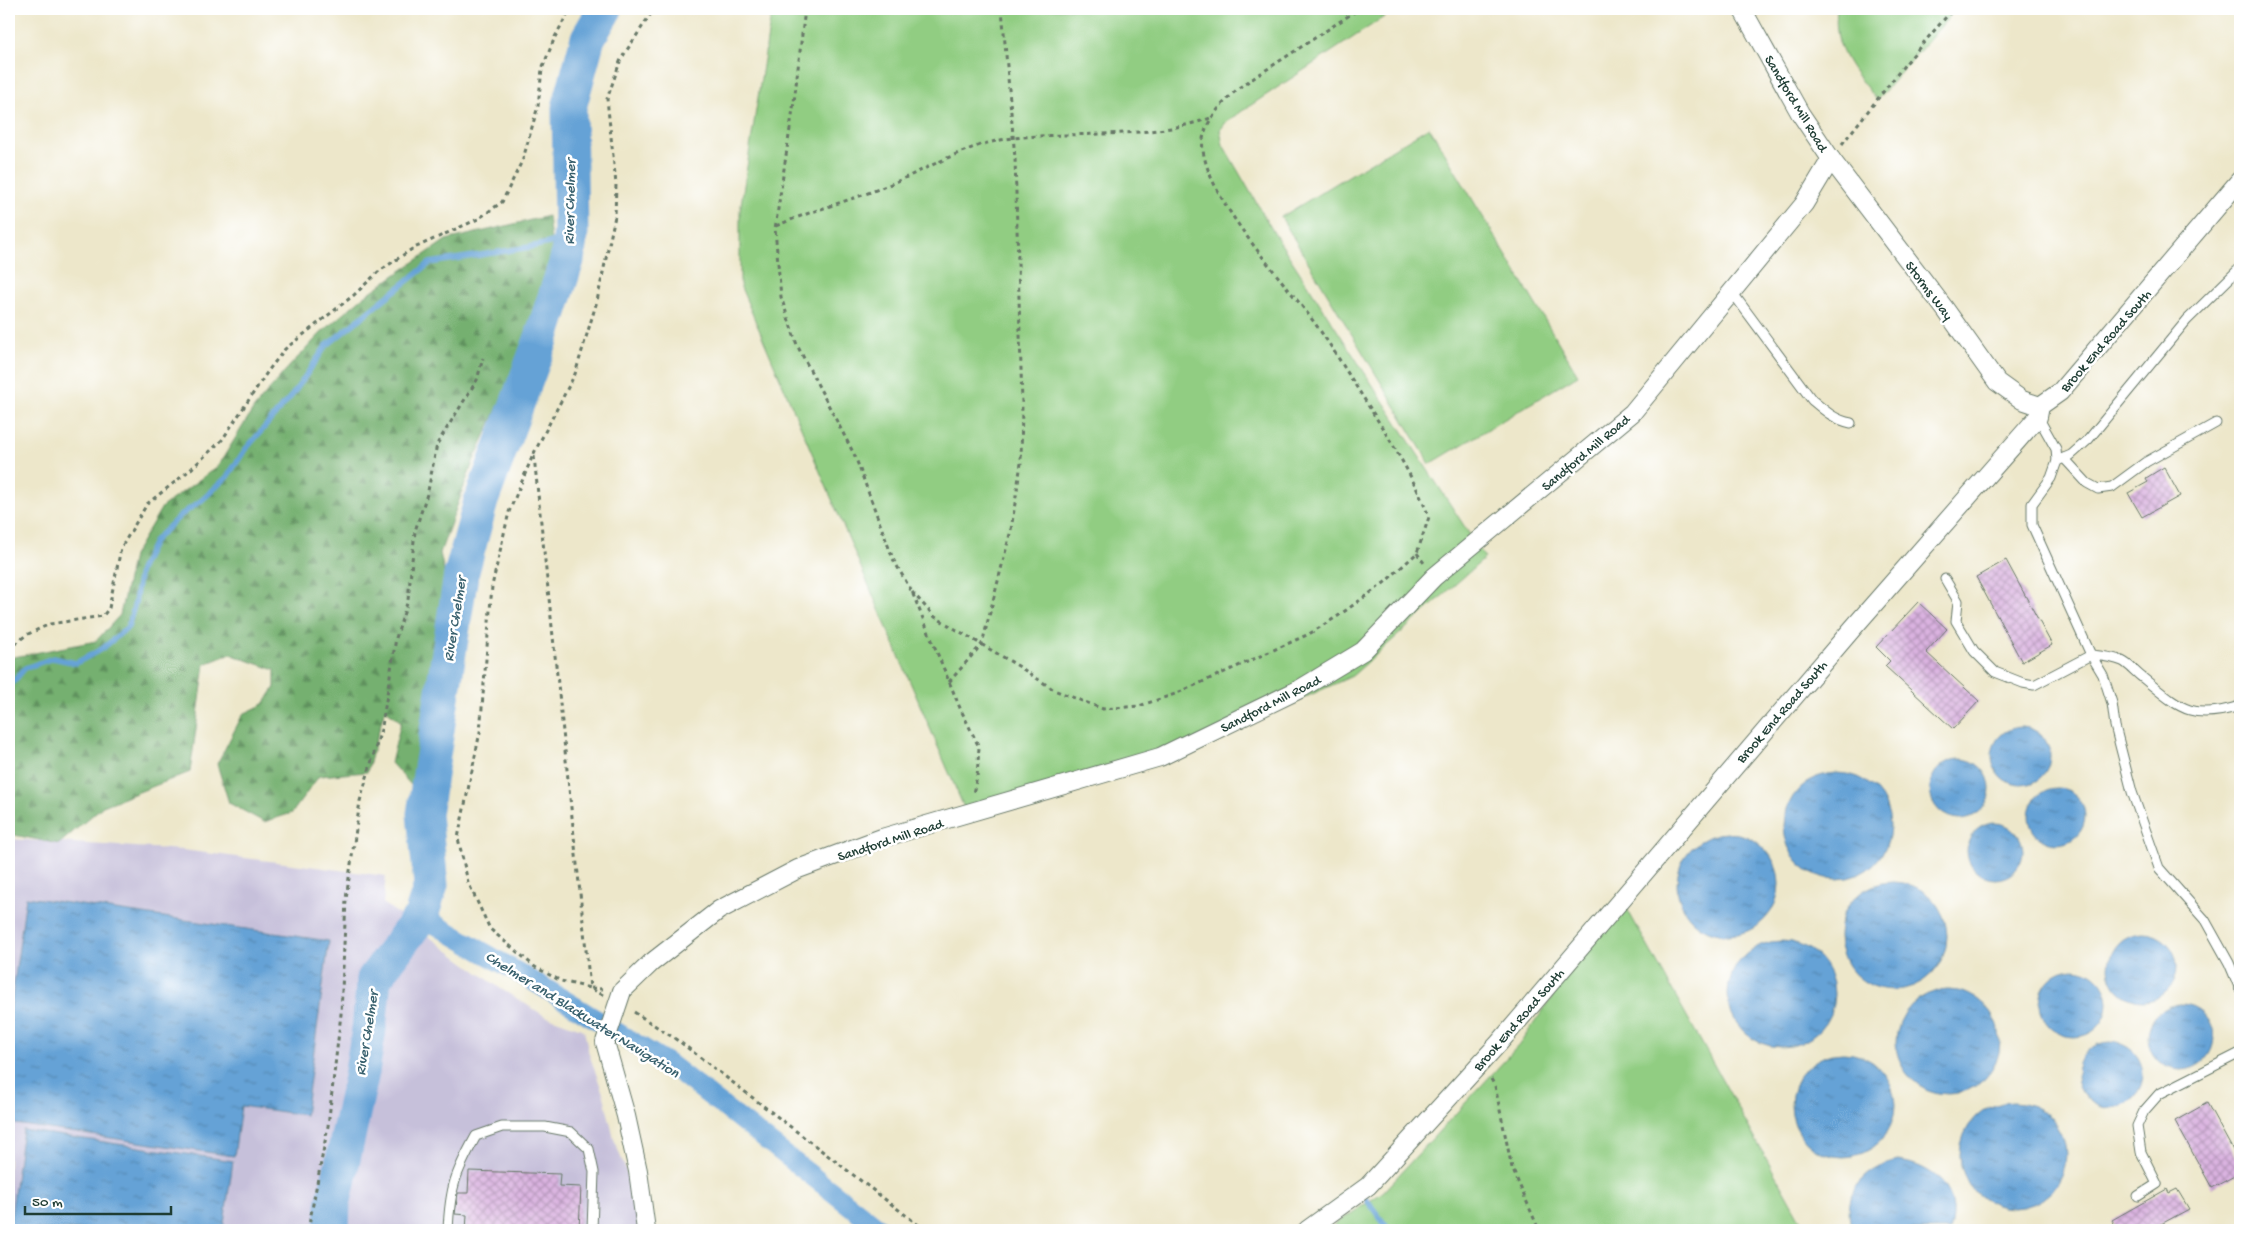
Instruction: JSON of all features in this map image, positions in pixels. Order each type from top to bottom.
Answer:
[{"type":"street","name":"Sandford Mill Road","points":[[646,1230],[638,1171],[626,1116],[604,1042],[614,994],[651,963],[719,910],[756,889],[798,869],[882,838],[967,815],[1160,757],[1300,689],[1363,650],[1434,576],[1632,413],[1804,204],[1831,159],[1800,113],[1742,9]]},
{"type":"street","name":"Storms Way","points":[[1831,159],[1997,382],[2039,412]]},
{"type":"street","name":"Brook End Road South","points":[[1307,1230],[1368,1186],[1482,1061],[1846,635],[2039,412],[2065,386],[2240,180]]},
{"type":"lane","points":[[2240,268],[2187,320],[2088,440],[2071,456],[2061,460],[2051,478],[2032,504],[2032,525],[2091,655],[2103,675],[2112,703],[2115,726],[2132,792],[2159,868],[2205,920],[2229,963],[2240,989]]},
{"type":"lane","points":[[1732,292],[1812,400],[1826,412],[1840,420],[1851,423]]},
{"type":"lane","points":[[2039,412],[2061,460],[2086,484],[2098,490],[2112,487],[2146,462],[2216,423]]},
{"type":"lane","points":[[1945,579],[1958,601],[1956,621],[1974,651],[1995,672],[2023,683],[2034,685],[2091,655],[2122,661],[2173,704],[2192,712],[2220,712],[2240,706]]},
{"type":"lane","points":[[2138,1196],[2158,1184],[2142,1152],[2137,1126],[2144,1111],[2159,1094],[2240,1053]]},
{"type":"lane","points":[[448,1230],[449,1196],[458,1169],[476,1136],[502,1127],[545,1127],[571,1132],[589,1149],[594,1172],[592,1230]]},
{"type":"path","points":[[9,649],[26,635],[50,624],[103,616],[109,608],[121,548],[147,504],[190,470],[222,440],[263,378],[285,350],[354,295],[378,272],[412,249],[478,219],[502,202],[523,159],[538,106],[542,69],[555,37],[570,9]]},
{"type":"path","points":[[614,994],[561,981],[535,968],[490,929],[468,882],[458,838],[480,732],[492,586],[509,512],[533,455],[575,374],[597,302],[615,216],[616,184],[606,99],[622,58],[654,9]]},
{"type":"path","points":[[805,9],[794,102],[775,227],[781,297],[797,345],[855,456],[894,559],[912,592],[949,682],[979,747],[977,777],[967,815]]},
{"type":"path","points":[[949,682],[982,644],[1011,530],[1021,462],[1022,404],[1013,138],[1002,9]]},
{"type":"path","points":[[912,592],[935,617],[982,644],[1054,690],[1103,709],[1139,706],[1176,694],[1308,634],[1384,583],[1417,553],[1430,516],[1417,484],[1328,343],[1230,212],[1213,182],[1202,149],[1206,129],[1224,101],[1240,87],[1359,9]]},
{"type":"path","points":[[1831,159],[1906,63],[1952,9]]},
{"type":"path","points":[[775,227],[859,197],[975,146],[1013,138],[1130,133],[1193,124],[1214,117]]},
{"type":"path","points":[[308,1230],[328,1126],[341,1014],[346,899],[360,801],[382,726],[396,638],[408,600],[416,531],[428,491],[436,444],[477,380],[484,358]]},
{"type":"path","points":[[533,455],[590,988]]},
{"type":"path","points":[[632,1011],[680,1042],[925,1230]]},
{"type":"path","points":[[1482,1061],[1495,1086],[1512,1168],[1539,1230]]},
{"type":"shaded area","points":[[9,839],[183,850],[386,876],[383,903],[501,989],[545,1016],[584,1030],[589,1054],[604,1096],[614,1139],[634,1192],[643,1230],[9,1230]]},
{"type":"green space","points":[[772,9],[1396,9],[1227,121],[1220,130],[1223,145],[1274,233],[1485,558],[1352,676],[1162,762],[968,817],[740,285],[740,211]]},
{"type":"green space","points":[[1837,9],[1956,9],[1877,100],[1852,69],[1841,48],[1836,23]]},
{"type":"green space","points":[[1429,127],[1578,375],[1430,464],[1281,217]]},
{"type":"green space","points":[[548,216],[555,273],[521,356],[473,462],[440,553],[445,576],[443,627],[433,677],[425,771],[411,785],[391,763],[401,722],[385,709],[367,772],[319,776],[292,813],[264,822],[229,803],[217,764],[243,714],[264,704],[275,687],[275,670],[230,654],[205,664],[190,772],[103,806],[59,844],[9,834],[9,658],[96,641],[120,615],[133,556],[162,507],[218,466],[254,408],[285,371],[324,330],[363,297],[446,240]]},
{"type":"green space","points":[[1621,898],[1806,1230],[1327,1230],[1383,1192],[1519,1045]]},
{"type":"water","points":[[2015,727],[2027,727],[2042,735],[2050,750],[2050,762],[2042,777],[2027,785],[2015,785],[2000,777],[1992,762],[1992,750],[2000,735]]},
{"type":"water","points":[[1960,759],[1977,764],[1985,772],[1990,789],[1985,806],[1977,814],[1960,819],[1943,814],[1935,806],[1930,789],[1935,772],[1943,764]]},
{"type":"water","points":[[1837,773],[1857,777],[1875,788],[1886,806],[1890,826],[1886,846],[1875,864],[1857,875],[1837,879],[1817,875],[1799,864],[1788,846],[1784,826],[1788,806],[1799,788],[1817,777]]},
{"type":"water","points":[[2051,788],[2063,788],[2073,792],[2081,800],[2085,816],[2081,832],[2073,840],[2063,844],[2051,844],[2041,840],[2033,832],[2029,822],[2029,810],[2033,800],[2041,792]]},
{"type":"water","points":[[1990,823],[2000,823],[2015,831],[2021,840],[2023,851],[2021,862],[2015,871],[2000,879],[1990,879],[1979,874],[1972,867],[1967,856],[1967,846],[1972,835],[1979,828]]},
{"type":"water","points":[[1728,833],[1738,834],[1757,841],[1771,855],[1778,874],[1778,894],[1771,913],[1757,927],[1738,934],[1728,935],[1718,934],[1699,927],[1685,913],[1678,894],[1677,884],[1678,874],[1685,855],[1699,841],[1718,834]]},
{"type":"water","points":[[1893,882],[1914,886],[1931,898],[1943,915],[1947,936],[1943,957],[1931,974],[1914,986],[1893,990],[1872,986],[1855,974],[1843,957],[1839,936],[1843,915],[1855,898],[1872,886]]},
{"type":"water","points":[[26,897],[329,941],[305,1115],[241,1106],[234,1156],[9,1123],[9,1020]]},
{"type":"water","points":[[2136,933],[2150,933],[2162,938],[2172,948],[2177,960],[2177,974],[2172,986],[2162,996],[2150,1001],[2136,1001],[2124,996],[2114,986],[2109,974],[2109,960],[2114,948],[2124,938]]},
{"type":"water","points":[[1781,941],[1801,945],[1819,956],[1830,974],[1834,994],[1830,1014],[1819,1032],[1801,1043],[1781,1047],[1761,1043],[1743,1032],[1732,1014],[1728,994],[1732,974],[1743,956],[1761,945]]},
{"type":"water","points":[[2067,969],[2081,969],[2093,974],[2103,984],[2108,996],[2108,1010],[2103,1022],[2093,1032],[2081,1037],[2067,1037],[2055,1032],[2045,1022],[2040,1010],[2040,996],[2045,984],[2055,974]]},
{"type":"water","points":[[1948,990],[1968,994],[1977,998],[1985,1005],[1992,1013],[1996,1022],[2000,1042],[1996,1062],[1992,1071],[1985,1079],[1977,1086],[1968,1090],[1948,1094],[1928,1090],[1919,1086],[1911,1079],[1904,1071],[1900,1062],[1896,1042],[1900,1022],[1904,1013],[1911,1005],[1919,998],[1928,994]]},
{"type":"water","points":[[2181,1004],[2194,1007],[2204,1014],[2211,1024],[2214,1037],[2211,1050],[2204,1060],[2194,1067],[2181,1070],[2168,1067],[2158,1060],[2151,1050],[2148,1037],[2151,1024],[2158,1014],[2168,1007]]},
{"type":"water","points":[[2110,1042],[2123,1044],[2133,1052],[2141,1062],[2143,1075],[2141,1088],[2133,1098],[2123,1106],[2110,1108],[2097,1106],[2087,1098],[2079,1088],[2077,1075],[2079,1062],[2087,1052],[2097,1044]]},
{"type":"water","points":[[1843,1053],[1863,1057],[1880,1068],[1891,1085],[1895,1105],[1891,1125],[1880,1142],[1863,1153],[1843,1157],[1823,1153],[1806,1142],[1795,1125],[1791,1105],[1795,1085],[1806,1068],[1823,1057]]},
{"type":"water","points":[[2013,1102],[2033,1106],[2051,1117],[2062,1135],[2066,1155],[2062,1175],[2051,1193],[2033,1204],[2013,1208],[1993,1204],[1975,1193],[1964,1175],[1960,1155],[1964,1135],[1975,1117],[1993,1106]]},
{"type":"water","points":[[23,1130],[233,1161],[223,1230],[9,1230]]},
{"type":"water","points":[[1898,1161],[1923,1168],[1942,1183],[1949,1193],[1952,1204],[1953,1216],[1950,1230],[1852,1230],[1849,1217],[1850,1205],[1852,1194],[1858,1184],[1865,1176],[1875,1170],[1886,1164]]},
{"type":"building","points":[[2164,467],[2180,496],[2142,517],[2128,493],[2148,482],[2146,478]]},
{"type":"building","points":[[2006,560],[2052,645],[2022,662],[1976,577]]},
{"type":"building","points":[[1918,602],[1947,629],[1926,652],[1979,701],[1953,729],[1885,666],[1890,661],[1876,647]]},
{"type":"building","points":[[2207,1103],[2240,1163],[2240,1173],[2212,1188],[2175,1121]]},
{"type":"building","points":[[469,1171],[560,1174],[559,1186],[581,1187],[579,1230],[466,1230],[467,1215],[455,1214],[458,1193],[468,1193]]},
{"type":"building","points":[[2167,1189],[2169,1193],[2177,1189],[2189,1209],[2150,1230],[2118,1230],[2112,1220]]},
{"type":"waterway","name":"River Chelmer","points":[[332,1230],[333,1205],[361,1077],[369,1029],[374,979],[421,916],[431,885],[424,814],[461,575],[481,501],[542,337],[567,260],[571,232],[569,108],[588,38],[605,9]]},
{"type":"waterway","points":[[9,687],[25,668],[53,658],[76,663],[102,649],[128,627],[135,603],[140,570],[155,540],[181,515],[202,500],[227,477],[245,450],[293,394],[326,346],[430,263],[549,243],[571,232]]},
{"type":"waterway","name":"Chelmer and Blackwater Navigation","points":[[421,916],[543,987],[669,1064],[881,1230]]},
{"type":"waterway","points":[[1366,1199],[1389,1230]]}]
